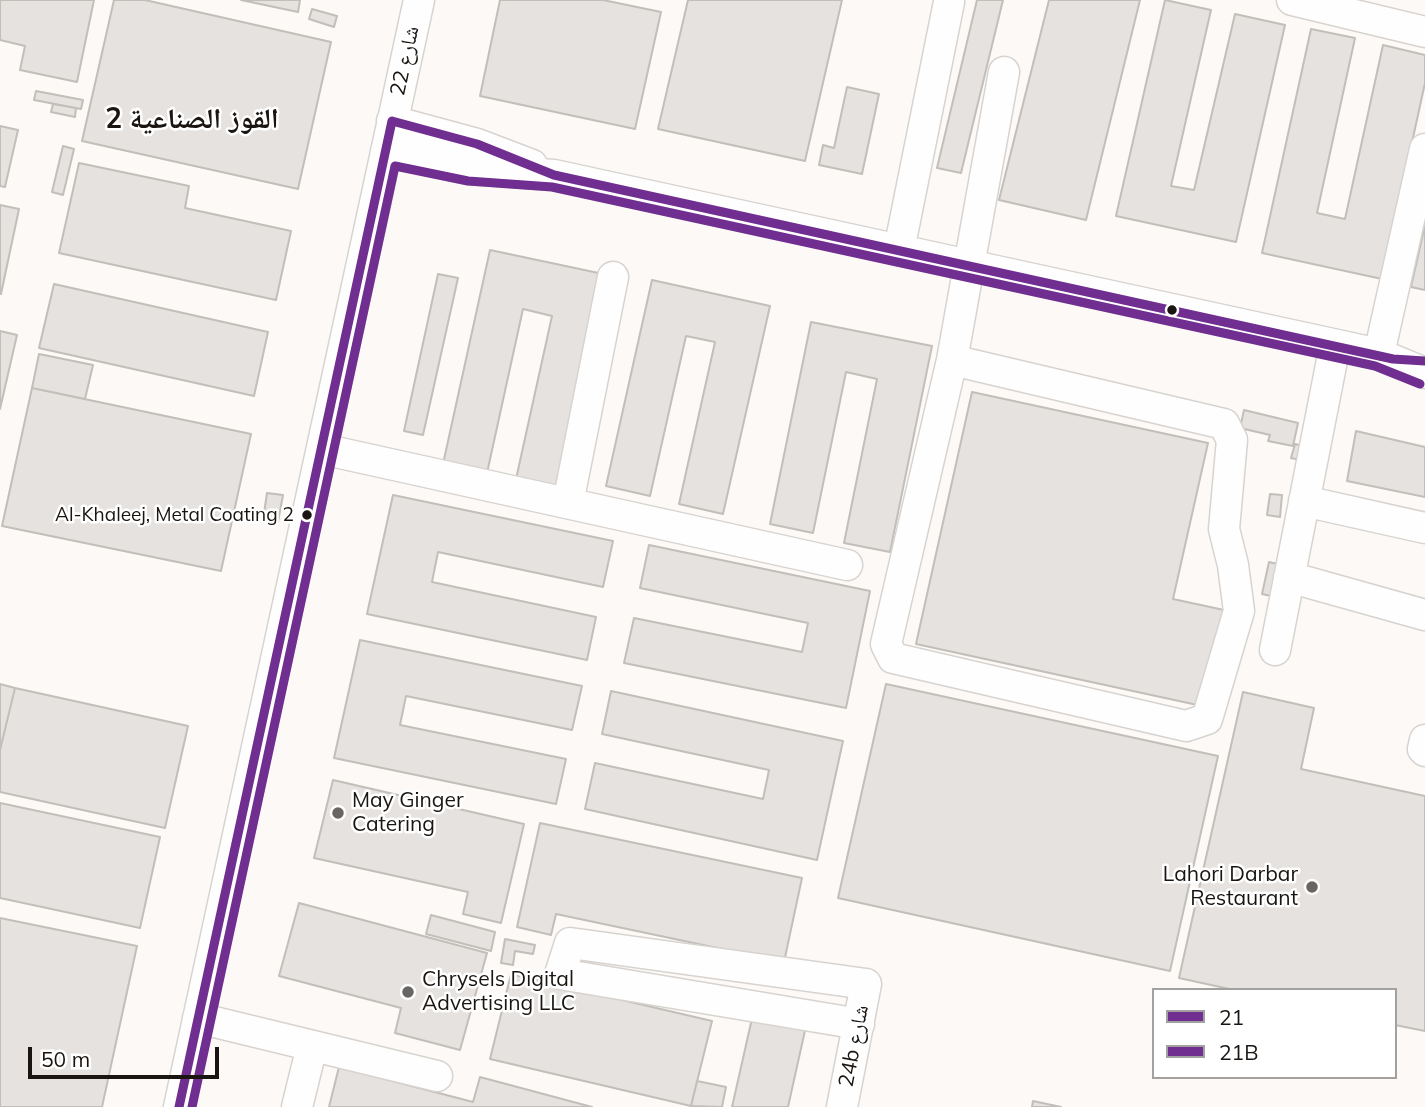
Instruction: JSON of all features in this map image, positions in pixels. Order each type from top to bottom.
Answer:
[{"type":"street","name":"شارع 22","points":[[179,1107],[419,0]]},
{"type":"street","points":[[1292,0],[1425,32]]},
{"type":"street","points":[[899,250],[949,2]]},
{"type":"street","points":[[952,360],[1224,424],[1232,440],[1224,529],[1233,565],[1239,611],[1207,719],[1186,726],[892,658],[886,644],[952,360],[1004,72]]},
{"type":"street","points":[[392,121],[477,144],[554,175]]},
{"type":"street","points":[[1386,356],[1425,149]]},
{"type":"street","points":[[386,151],[469,169],[554,175],[1386,356],[1425,361]]},
{"type":"street","points":[[569,503],[613,277]]},
{"type":"street","points":[[1275,650],[1335,345]]},
{"type":"street","points":[[1386,356],[1425,373]]},
{"type":"street","points":[[322,449],[847,565]]},
{"type":"street","points":[[1304,500],[1425,528]]},
{"type":"street","points":[[1289,577],[1425,615]]},
{"type":"street","points":[[1425,740],[1425,751]]},
{"type":"street","name":"24b شارع","points":[[842,1107],[859,1024],[866,984],[570,943],[560,974],[859,1024]]},
{"type":"street","points":[[198,1018],[316,1047],[440,1068]]},
{"type":"street","points":[[297,1107],[316,1047]]},
{"type":"building","points":[[0,0],[94,0],[77,82],[20,70],[25,46],[0,40]]},
{"type":"building","points":[[114,0],[145,0],[331,42],[298,189],[82,141]]},
{"type":"building","points":[[241,0],[300,0],[298,12]]},
{"type":"building","points":[[500,0],[603,0],[661,12],[635,129],[480,96]]},
{"type":"building","points":[[688,0],[842,0],[805,161],[658,129]]},
{"type":"building","points":[[977,0],[1003,0],[961,173],[937,168]]},
{"type":"building","points":[[1049,0],[1140,0],[1086,220],[999,200]]},
{"type":"building","points":[[1165,0],[1211,10],[1171,186],[1194,190],[1235,14],[1285,25],[1236,242],[1116,216]]},
{"type":"building","points":[[312,9],[337,16],[334,27],[309,19]]},
{"type":"building","points":[[1311,29],[1355,38],[1317,213],[1345,219],[1383,45],[1425,55],[1425,83],[1382,279],[1262,253]]},
{"type":"building","points":[[847,87],[879,94],[862,174],[819,165],[823,145],[834,148]]},
{"type":"building","points":[[36,91],[83,100],[81,109],[34,100]]},
{"type":"building","points":[[53,104],[76,108],[75,117],[51,112]]},
{"type":"building","points":[[0,126],[18,130],[5,187],[0,186]]},
{"type":"building","points":[[63,146],[74,149],[63,195],[52,192]]},
{"type":"building","points":[[79,163],[189,186],[185,208],[291,231],[276,300],[59,253]]},
{"type":"building","points":[[0,205],[19,209],[1,294],[0,294]]},
{"type":"building","points":[[1425,225],[1425,290],[1411,287]]},
{"type":"building","points":[[490,250],[608,275],[560,488],[516,479],[552,316],[523,309],[487,473],[443,464]]},
{"type":"building","points":[[438,274],[458,278],[423,435],[404,431]]},
{"type":"building","points":[[652,280],[770,306],[723,514],[679,504],[715,342],[686,336],[650,496],[606,486]]},
{"type":"building","points":[[54,284],[268,332],[254,396],[39,348]]},
{"type":"building","points":[[811,322],[932,346],[890,552],[844,543],[877,379],[846,372],[813,533],[770,524]]},
{"type":"building","points":[[0,331],[17,335],[0,409]]},
{"type":"building","points":[[39,354],[93,365],[85,399],[32,388]]},
{"type":"building","points":[[32,388],[251,434],[221,571],[2,526]]},
{"type":"building","points":[[972,392],[1208,443],[1173,599],[1224,610],[1202,706],[916,644]]},
{"type":"building","points":[[1244,410],[1298,423],[1293,446],[1268,441],[1270,435],[1240,428]]},
{"type":"building","points":[[1356,431],[1425,447],[1425,497],[1347,481]]},
{"type":"building","points":[[1295,444],[1303,446],[1300,460],[1291,458]]},
{"type":"building","points":[[267,493],[283,495],[278,522],[263,520]]},
{"type":"building","points":[[1270,494],[1282,495],[1280,517],[1267,515]]},
{"type":"building","points":[[393,495],[613,541],[603,587],[438,552],[432,582],[596,617],[587,660],[367,614]]},
{"type":"building","points":[[649,545],[870,591],[846,708],[624,663],[634,618],[802,652],[808,623],[640,588]]},
{"type":"building","points":[[1269,562],[1282,565],[1276,597],[1262,594]]},
{"type":"building","points":[[360,640],[582,686],[572,730],[406,696],[400,725],[566,759],[556,804],[334,758]]},
{"type":"building","points":[[0,684],[15,688],[0,750]]},
{"type":"building","points":[[886,684],[1218,756],[1170,971],[838,898]]},
{"type":"building","points":[[15,688],[188,726],[165,828],[0,792],[0,750]]},
{"type":"building","points":[[611,691],[843,741],[817,860],[585,809],[595,763],[763,799],[769,770],[602,734]]},
{"type":"building","name":"Lahori Darbar Restaurant","points":[[1243,692],[1314,708],[1301,769],[1425,796],[1425,1031],[1397,1025],[1397,988],[1225,988],[1179,978]]},
{"type":"building","points":[[333,780],[524,824],[501,923],[463,914],[468,892],[314,858]]},
{"type":"building","points":[[0,803],[160,837],[140,928],[0,898]]},
{"type":"building","points":[[540,823],[802,878],[784,962],[556,914],[551,935],[517,927]]},
{"type":"building","name":"Chrysels Digital Advertising LLC","points":[[299,903],[487,953],[460,1050],[395,1033],[401,1008],[279,976]]},
{"type":"building","points":[[431,915],[495,932],[491,951],[426,934]]},
{"type":"building","points":[[0,918],[137,946],[102,1107],[0,1107]]},
{"type":"building","points":[[505,939],[535,945],[533,954],[515,951],[513,965],[501,963]]},
{"type":"building","points":[[511,974],[712,1021],[691,1106],[490,1059]]},
{"type":"building","points":[[753,1014],[806,1026],[788,1107],[732,1107]]},
{"type":"building","points":[[339,1067],[473,1102],[480,1077],[592,1107],[329,1107]]},
{"type":"building","points":[[697,1081],[726,1087],[722,1107],[691,1106]]},
{"type":"building","points":[[1033,1101],[1061,1107],[1032,1107]]},
{"type":"transit line","name":"21","points":[[179,1107],[392,121],[477,144],[554,175],[1393,359],[1425,361]]},
{"type":"transit line","name":"21B","points":[[192,1107],[395,166],[468,181],[552,187],[1375,366],[1420,384]]},
{"type":"place","name":"Al-Khaleej, Metal Coating 2","points":[[307,515]]},
{"type":"place","name":"May Ginger Catering","points":[[338,813]]},
{"type":"place","name":"Lahori Darbar Restaurant","points":[[1312,887]]},
{"type":"place","name":"Chrysels Digital Advertising LLC","points":[[408,992]]},
{"type":"district","name":"القوز الصناعية 2","points":[[192,120]]}]
